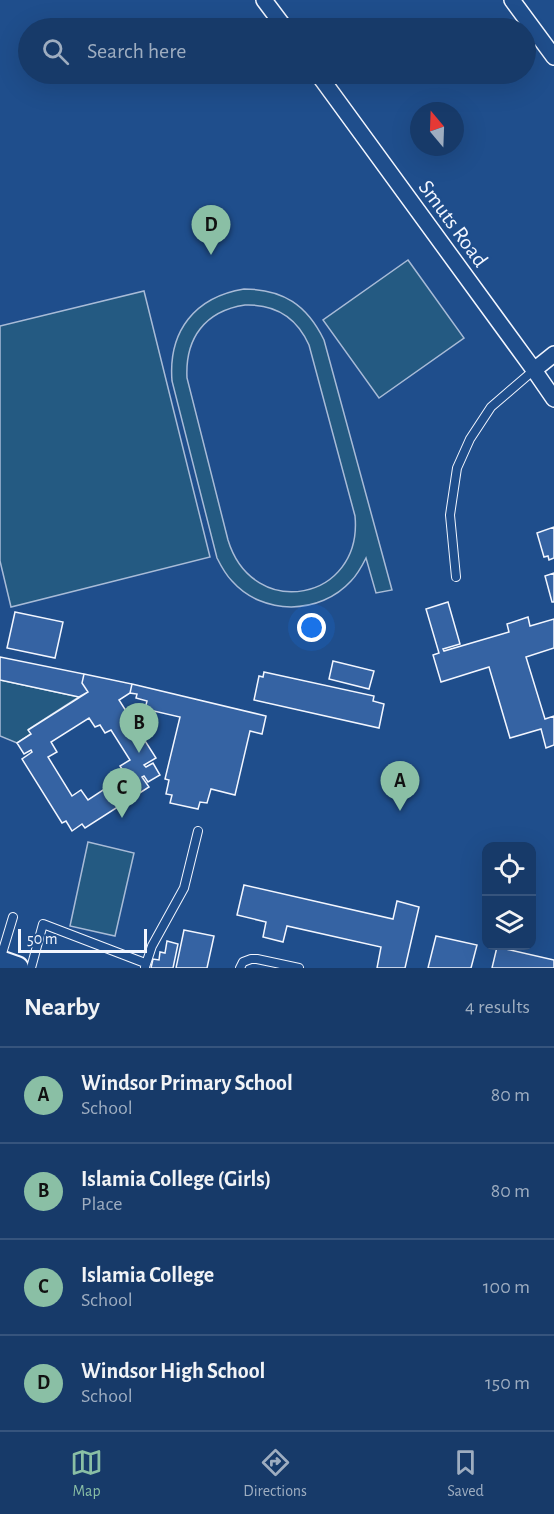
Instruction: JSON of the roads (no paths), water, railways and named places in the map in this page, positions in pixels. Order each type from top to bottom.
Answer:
[{"type":"street","points":[[264,0],[278,18]]},
{"type":"street","points":[[512,0],[525,18]]},
{"type":"street","points":[[536,33],[554,57]]},
{"type":"street","name":"Smuts Road","points":[[325,84],[554,399]]},
{"type":"street","points":[[534,370],[554,354]]},
{"type":"lane","points":[[456,577],[450,514],[456,468],[470,439],[491,407],[534,370]]},
{"type":"lane","points":[[11,965],[43,924],[145,966],[152,946],[184,888],[198,831]]},
{"type":"lane","points":[[11,965],[13,917]]},
{"type":"lane","points":[[240,968],[243,962],[251,958],[299,968]]},
{"type":"place","name":"Windsor High School","points":[[211,255]]},
{"type":"place","name":"Islamia College (Girls)","points":[[139,753]]},
{"type":"place","name":"Windsor Primary School","points":[[400,811]]},
{"type":"place","name":"Islamia College","points":[[122,818]]}]
